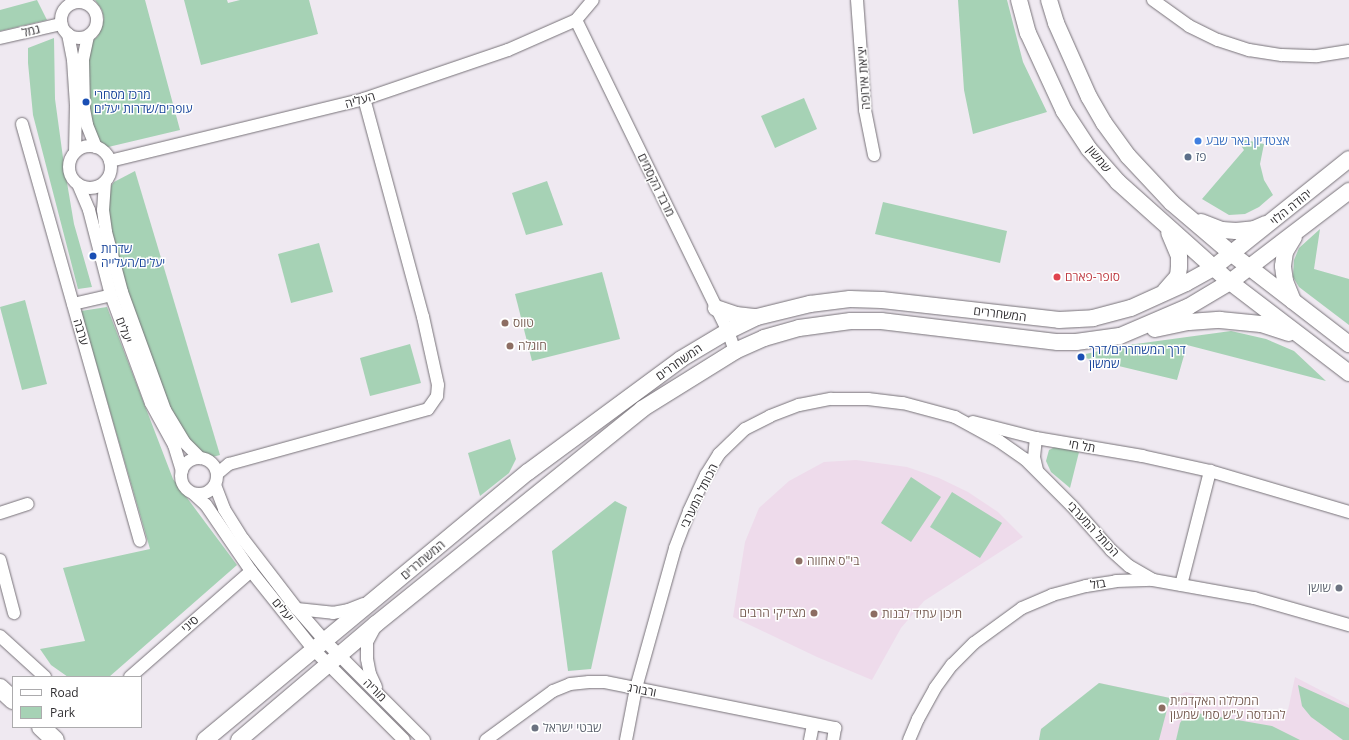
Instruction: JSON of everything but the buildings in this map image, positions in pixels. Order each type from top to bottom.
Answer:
[{"type":"highway","points":[[0,688],[12,699]]},
{"type":"highway","points":[[42,728],[55,740]]},
{"type":"main road","name":"שמשון","points":[[1019,0],[1028,33],[1064,111],[1104,166],[1136,200],[1230,282]]},
{"type":"main road","name":"שמשון","points":[[1049,0],[1056,23],[1069,54],[1104,123],[1128,156],[1151,182],[1232,254]]},
{"type":"main road","name":"יהודה הלוי","points":[[1232,254],[1349,159]]},
{"type":"main road","name":"יהודה הלוי","points":[[1250,268],[1349,191]]},
{"type":"main road","points":[[1184,212],[1201,222],[1222,230],[1236,231],[1254,228],[1273,221]]},
{"type":"main road","points":[[1162,295],[1175,280],[1180,268],[1179,256],[1174,242],[1164,225]]},
{"type":"main road","points":[[1293,301],[1285,281],[1282,266],[1285,252],[1296,232]]},
{"type":"main road","points":[[1232,254],[1349,344]]},
{"type":"main road","name":"המשחררים","points":[[205,740],[528,472],[681,359],[728,331],[757,317],[810,304],[850,299],[882,300],[1059,320],[1093,318],[1131,308],[1162,295],[1213,268],[1232,254]]},
{"type":"main road","name":"המשחררים","points":[[239,740],[376,624],[642,409],[735,351],[764,338],[799,328],[851,320],[880,321],[1058,342],[1076,342],[1120,336],[1188,307],[1230,282],[1250,268]]},
{"type":"main road","points":[[1230,282],[1349,372]]},
{"type":"main road","points":[[716,308],[736,315],[757,317]]},
{"type":"main road","points":[[1120,336],[1189,322],[1220,320],[1261,324],[1286,331],[1307,340]]},
{"type":"street","name":"העליה","points":[[110,161],[364,99],[508,50],[576,20],[593,0]]},
{"type":"street","name":"יציאת אירופה","points":[[857,0],[865,110],[874,155]]},
{"type":"street","points":[[1153,0],[1189,26],[1218,40],[1249,50],[1282,55],[1317,56],[1349,51]]},
{"type":"street","points":[[75,152],[85,146],[96,147],[105,152],[110,161],[110,172],[105,182],[93,188],[84,187],[74,180],[69,169],[69,163],[75,152],[76,105],[73,60],[62,13],[71,2],[87,2],[94,10],[97,18],[96,27],[88,36],[83,60],[84,109],[87,125],[96,147]]},
{"type":"street","name":"מרבד הקסמים","points":[[576,20],[728,331],[735,351]]},
{"type":"street","points":[[65,29],[79,38],[88,36]]},
{"type":"street","name":"גמל","points":[[0,38],[65,29]]},
{"type":"street","points":[[216,479],[211,463],[200,458],[189,461],[182,471],[182,482],[189,491],[194,494],[206,493],[229,464],[428,409],[437,396],[438,385],[423,317],[364,99]]},
{"type":"street","name":"ערבה","points":[[22,124],[140,541]]},
{"type":"street","name":"יעלים","points":[[105,182],[103,210],[106,232],[117,278],[129,314],[165,410],[184,442],[200,458]]},
{"type":"street","name":"יעלים","points":[[78,184],[89,210],[111,295],[151,403],[174,445],[182,471]]},
{"type":"street","points":[[73,304],[111,295]]},
{"type":"street","name":"הכותל המערבי","points":[[626,740],[636,688],[675,548],[689,511],[706,475],[719,454],[745,430],[770,416],[799,405],[831,399],[868,398],[902,403],[955,417],[1000,441],[1025,459],[1038,471],[1111,550],[1129,566],[1153,580]]},
{"type":"street","name":"תל חי","points":[[955,417],[1036,438],[1142,456],[1210,471],[1349,512]]},
{"type":"street","points":[[1036,438],[1034,457],[1038,471]]},
{"type":"street","points":[[1181,585],[1210,471]]},
{"type":"street","name":"יעלים","points":[[216,479],[224,509],[243,539],[297,609],[320,645]]},
{"type":"street","name":"יעלים","points":[[194,494],[209,509],[251,571],[320,645]]},
{"type":"street","points":[[0,513],[28,504]]},
{"type":"street","points":[[1,568],[14,612]]},
{"type":"street","name":"סיני","points":[[131,676],[251,571]]},
{"type":"street","name":"בזל","points":[[909,740],[918,719],[935,688],[952,665],[974,643],[1022,608],[1052,595],[1086,586],[1116,581],[1153,580],[1254,598],[1349,625]]},
{"type":"street","points":[[297,609],[333,613],[348,610],[375,600]]},
{"type":"street","points":[[376,624],[367,642],[366,659],[370,674],[380,695]]},
{"type":"street","points":[[0,636],[44,676]]},
{"type":"street","name":"מוריה","points":[[320,645],[334,659],[404,740]]},
{"type":"street","name":"מוריה","points":[[334,659],[380,695],[424,740]]},
{"type":"street","name":"ורבורג","points":[[486,740],[554,690],[570,684],[605,682],[813,724],[834,734]]},
{"type":"street","points":[[810,740],[813,724]]},
{"type":"shaded area","name":"בי\"ס אחווה","points":[[856,460],[907,467],[939,478],[968,492],[998,512],[1023,537],[924,601],[901,628],[872,680],[817,657],[733,617],[745,542],[759,508],[789,481],[824,462]]},
{"type":"shaded area","name":"המכללה האקדמית להנדסה ע\"ש סמי שמעון","points":[[1295,677],[1349,705],[1349,740],[1039,740],[1040,731],[1100,683],[1170,698],[1186,692],[1284,715],[1288,710]]},
{"type":"green space","points":[[37,0],[47,20],[0,31],[0,10]]},
{"type":"green space","points":[[95,0],[145,0],[180,130],[104,148],[96,143],[89,119],[89,44],[98,36],[104,19],[102,10]]},
{"type":"green space","points":[[184,0],[227,0],[228,3],[240,0],[309,0],[318,34],[201,65]]},
{"type":"green space","points":[[958,0],[1007,0],[1023,62],[1047,112],[973,134],[964,90]]},
{"type":"green space","points":[[54,38],[55,99],[64,165],[74,224],[92,287],[78,289],[33,115],[28,63],[28,48]]},
{"type":"green space","points":[[804,98],[817,129],[775,148],[761,116]]},
{"type":"green space","points":[[1236,138],[1264,144],[1260,164],[1264,180],[1273,195],[1259,207],[1245,214],[1229,215],[1202,199],[1244,150]]},
{"type":"green space","points":[[135,171],[220,455],[197,461],[174,418],[129,296],[106,213],[106,193],[114,182]]},
{"type":"green space","points":[[547,181],[563,225],[526,235],[512,193]]},
{"type":"green space","points":[[883,202],[1007,231],[1000,263],[875,234]]},
{"type":"green space","points":[[1320,229],[1314,269],[1349,279],[1349,325],[1299,287],[1293,277],[1294,260],[1299,248]]},
{"type":"green space","points":[[319,243],[333,292],[291,303],[278,254]]},
{"type":"green space","points":[[602,272],[620,339],[532,361],[515,294]]},
{"type":"green space","points":[[25,300],[47,384],[22,390],[0,307]]},
{"type":"green space","points":[[107,307],[173,479],[237,565],[110,676],[67,676],[51,665],[40,649],[85,641],[63,568],[150,549],[81,311]]},
{"type":"green space","points":[[1231,331],[1266,339],[1294,351],[1326,381],[1187,345],[1177,380],[1077,356],[1121,346]]},
{"type":"green space","points":[[410,344],[421,383],[370,396],[360,358]]},
{"type":"green space","points":[[510,439],[516,459],[509,473],[480,496],[468,453]]},
{"type":"green space","points":[[1057,446],[1079,452],[1070,488],[1051,472],[1046,461],[1049,450]]},
{"type":"green space","points":[[911,477],[941,497],[911,542],[881,523]]},
{"type":"green space","points":[[952,492],[1002,523],[980,558],[930,527]]},
{"type":"green space","points":[[615,501],[627,507],[591,669],[568,671],[552,551]]},
{"type":"green space","points":[[1099,683],[1170,698],[1159,740],[1039,740],[1041,729]]},
{"type":"green space","points":[[1298,685],[1349,708],[1349,740],[1343,740],[1311,717],[1302,706]]},
{"type":"green space","points":[[1191,712],[1272,726],[1300,740],[1176,740],[1180,723],[1185,716]]},
{"type":"place","name":"מרכז מסחרי עופרים/שדרות יעלים","points":[[86,102]]},
{"type":"place","name":"אצטדיון באר שבע","points":[[1198,141]]},
{"type":"place","name":"פז","points":[[1188,157]]},
{"type":"place","name":"שדרות יעלים/העלייה","points":[[93,256]]},
{"type":"place","name":"סופר-פארם","points":[[1057,277]]},
{"type":"place","name":"טווס","points":[[505,323]]},
{"type":"place","name":"חוגלה","points":[[510,346]]},
{"type":"place","name":"דרך המשחררים/דרך שמשון","points":[[1081,357]]},
{"type":"place","name":"בי\"ס אחווה","points":[[799,561]]},
{"type":"place","name":"שושן","points":[[1339,588]]},
{"type":"place","name":"מצדיקי הרבים","points":[[814,613]]},
{"type":"place","name":"תיכון עתיד לבנות","points":[[874,614]]},
{"type":"place","name":"המכללה האקדמית להנדסה ע\"ש סמי שמעון","points":[[1162,708]]},
{"type":"place","name":"שבטי ישראל","points":[[535,728]]}]
